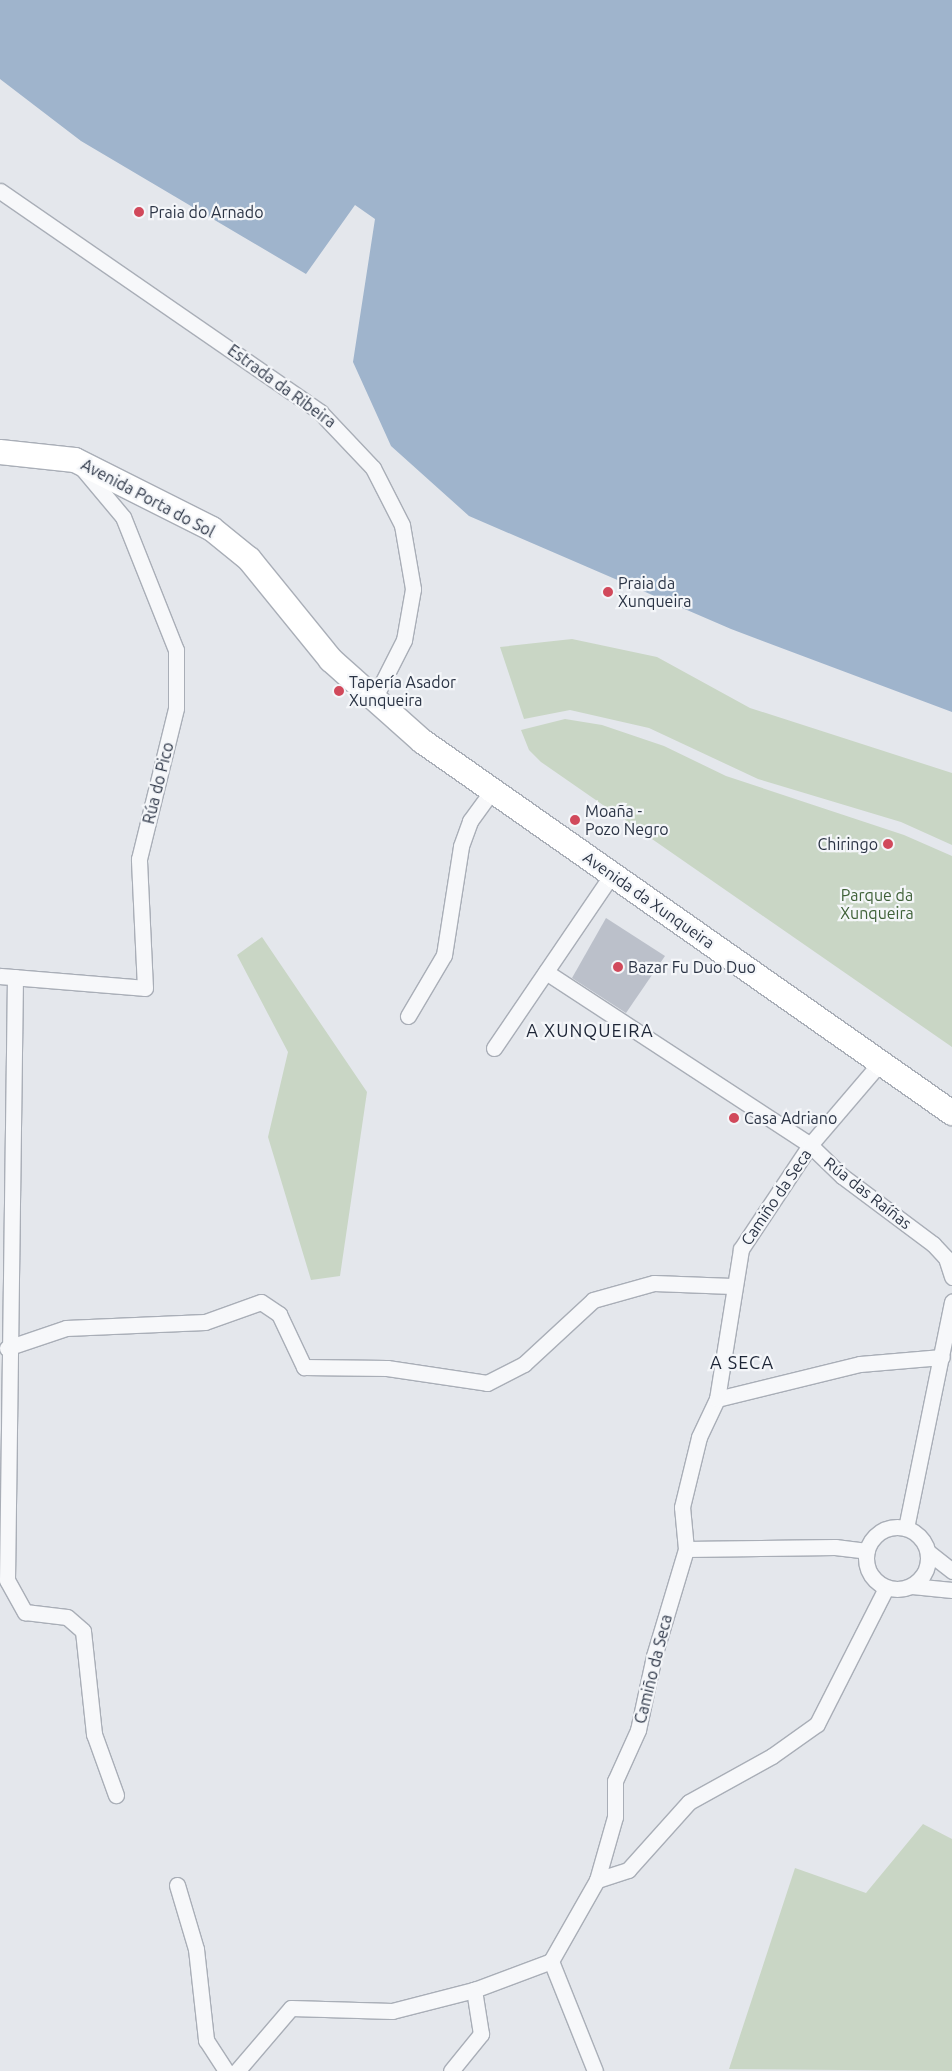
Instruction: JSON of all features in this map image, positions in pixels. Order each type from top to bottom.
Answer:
[{"type":"main road","name":"Avenida Porta do Sol","points":[[0,452],[75,460],[212,529],[249,559],[331,660],[373,701]]},
{"type":"main road","name":"Avenida da Xunqueira","points":[[373,701],[491,792],[613,873],[952,1113]]},
{"type":"street","name":"Estrada da Ribeira","points":[[0,191],[320,412],[373,468],[402,526],[413,589],[404,640],[373,701]]},
{"type":"street","name":"Rúa do Pico","points":[[0,976],[145,988],[139,859],[176,708],[176,650],[123,517],[75,460]]},
{"type":"street","points":[[408,1016],[444,955],[460,846],[470,821],[491,792]]},
{"type":"street","points":[[494,1048],[613,873]]},
{"type":"street","name":"Rúa das Raíñas","points":[[546,972],[810,1145],[842,1176],[933,1244],[946,1258],[952,1277]]},
{"type":"street","points":[[15,977],[4,1579],[26,1612],[67,1617],[84,1631],[94,1734],[116,1795]]},
{"type":"street","name":"Camiño da Seca","points":[[551,1961],[597,1880],[615,1817],[615,1781],[638,1730],[654,1656],[686,1549],[682,1507],[699,1437],[717,1398],[732,1286],[741,1250],[810,1145],[880,1063]]},
{"type":"street","points":[[7,1348],[66,1328],[205,1322],[261,1302],[279,1314],[304,1367],[387,1368],[487,1383],[524,1364],[593,1300],[654,1284],[732,1286]]},
{"type":"street","points":[[906,1528],[952,1302]]},
{"type":"street","points":[[717,1398],[860,1364],[942,1357]]},
{"type":"street","points":[[867,1551],[886,1529],[906,1528],[920,1537],[928,1552],[952,1571]]},
{"type":"street","points":[[686,1549],[836,1547],[867,1551]]},
{"type":"street","points":[[867,1551],[872,1577],[886,1588],[912,1586],[952,1590]]},
{"type":"street","points":[[912,1586],[926,1572],[928,1552]]},
{"type":"street","points":[[597,1880],[628,1870],[689,1802],[772,1756],[817,1724],[886,1588]]},
{"type":"street","points":[[177,1885],[196,1949],[206,2040],[226,2071]]},
{"type":"street","points":[[238,2071],[291,2008],[392,2011],[474,1990],[551,1961],[594,2071]]},
{"type":"street","points":[[451,2071],[481,2034],[474,1990]]},
{"type":"green space","points":[[572,639],[657,657],[750,708],[952,773],[952,845],[901,822],[758,779],[649,728],[570,710],[524,719],[500,647]]},
{"type":"green space","name":"Parque da Xunqueira","points":[[565,719],[602,725],[664,746],[726,776],[904,835],[952,856],[952,1047],[541,762],[529,750],[521,730]]},
{"type":"green space","points":[[262,937],[367,1092],[340,1276],[311,1280],[268,1137],[288,1052],[237,955]]},
{"type":"green space","points":[[923,1824],[952,1839],[952,2071],[729,2069],[795,1868],[866,1893]]},
{"type":"water","points":[[0,0],[952,0],[952,712],[731,629],[469,516],[391,446],[353,362],[375,219],[355,205],[306,274],[81,141],[0,79]]},
{"type":"building","name":"Bazar Fu Duo Duo","points":[[606,918],[665,956],[626,1013],[572,978]]},
{"type":"place","name":"Praia do Arnado","points":[[139,212]]},
{"type":"place","name":"Praia da Xunqueira","points":[[608,592]]},
{"type":"place","name":"Tapería Asador Xunqueira","points":[[339,691]]},
{"type":"place","name":"Moaña - Pozo Negro","points":[[575,820]]},
{"type":"place","name":"Chiringo","points":[[888,844]]},
{"type":"place","name":"Bazar Fu Duo Duo","points":[[618,967]]},
{"type":"place","name":"Casa Adriano","points":[[734,1118]]},
{"type":"district","name":"A XUNQUEIRA","points":[[590,1030]]},
{"type":"district","name":"A SECA","points":[[742,1362]]}]
